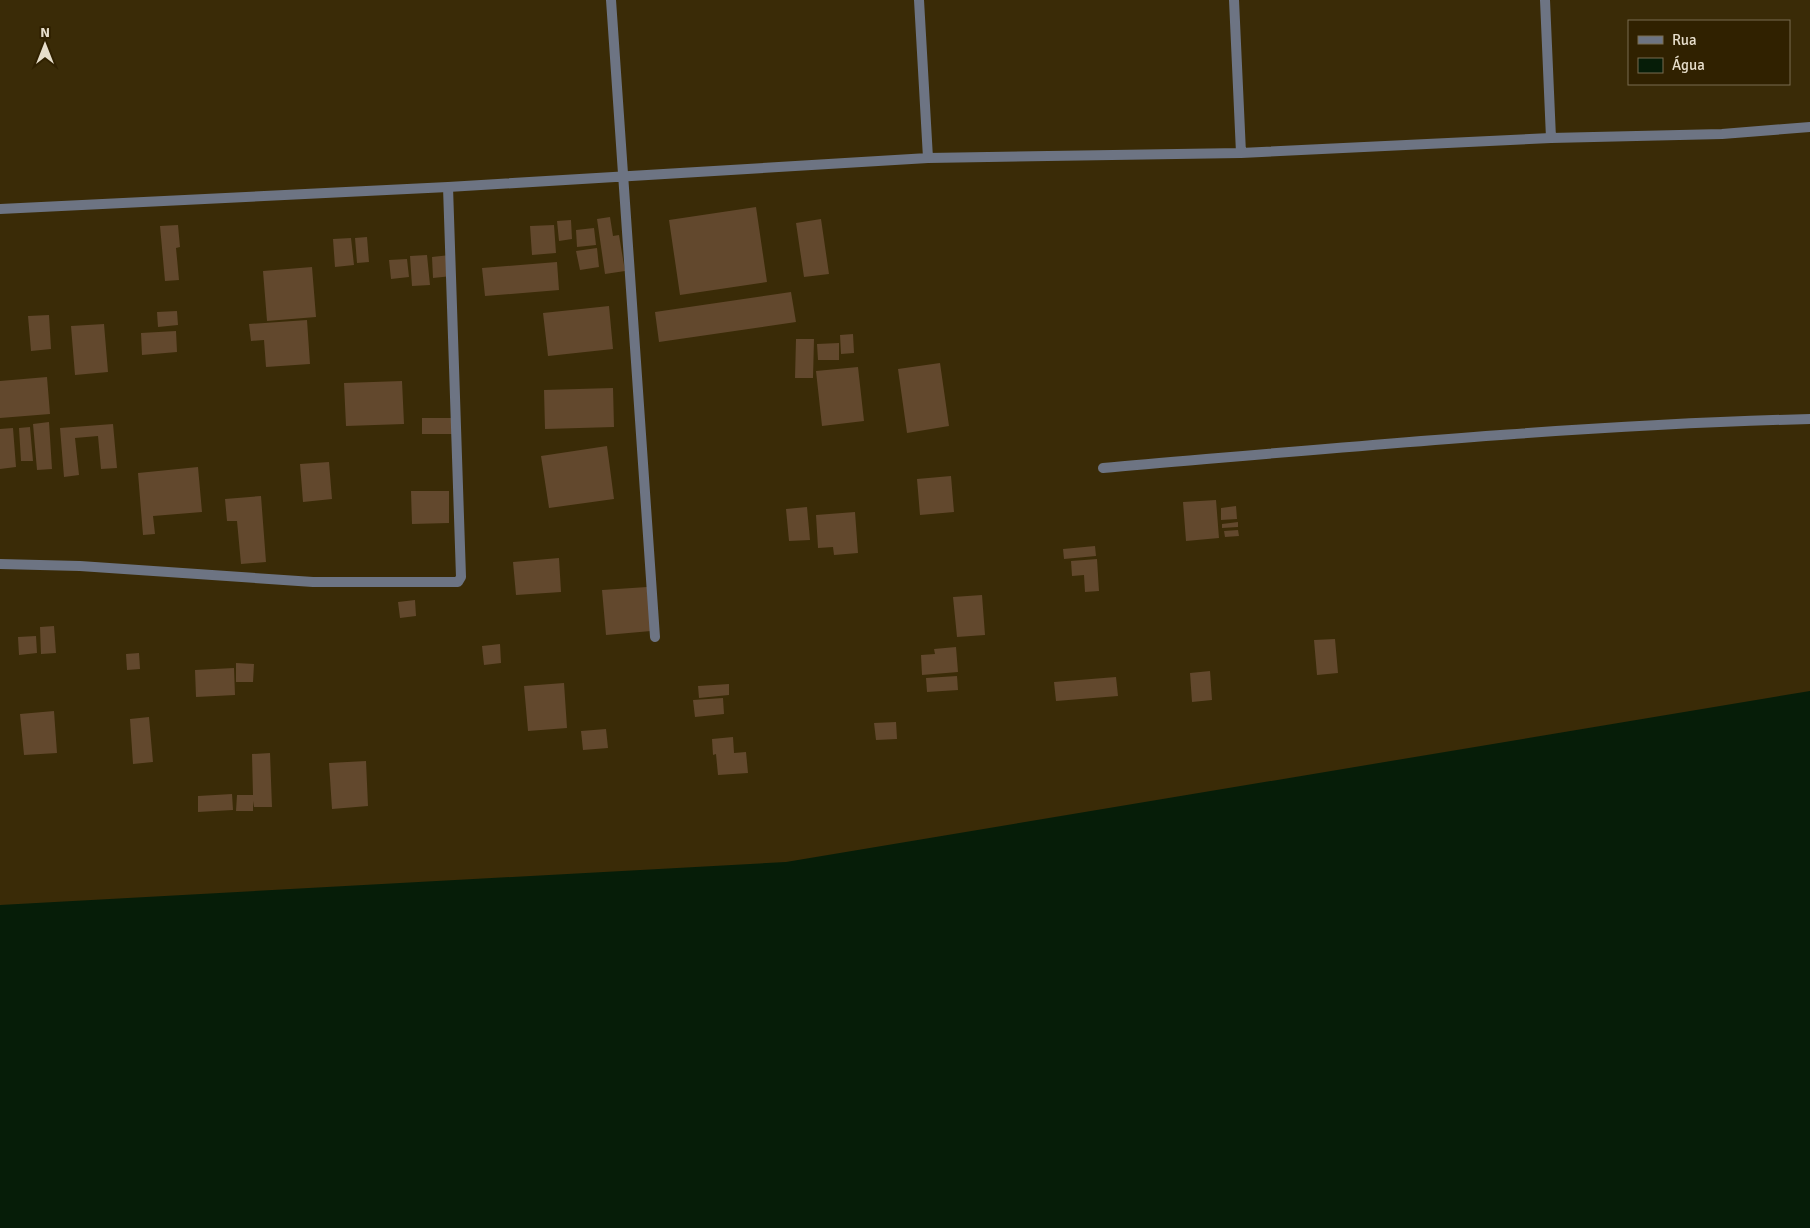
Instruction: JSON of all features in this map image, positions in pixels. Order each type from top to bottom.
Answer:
[{"type":"street","points":[[612,0],[655,636]]},
{"type":"street","points":[[919,0],[928,158]]},
{"type":"street","points":[[1234,0],[1241,153]]},
{"type":"street","points":[[1545,0],[1551,138]]},
{"type":"street","points":[[0,209],[448,186],[928,158],[1241,153],[1551,138],[1722,134],[1810,127]]},
{"type":"street","points":[[0,564],[80,566],[313,582],[458,582],[462,577],[448,186]]},
{"type":"street","points":[[1103,468],[1456,439],[1721,421],[1810,420]]},
{"type":"water","points":[[1810,691],[1810,1228],[0,1228],[0,905],[786,862]]},
{"type":"building","points":[[756,207],[767,282],[680,295],[669,220]]},
{"type":"building","points":[[610,217],[613,236],[619,235],[625,271],[605,274],[597,219]]},
{"type":"building","points":[[821,219],[829,274],[804,277],[796,223]]},
{"type":"building","points":[[571,220],[572,239],[559,241],[557,221]]},
{"type":"building","points":[[178,225],[180,247],[176,248],[179,280],[165,281],[160,226]]},
{"type":"building","points":[[554,225],[556,253],[532,255],[530,226]]},
{"type":"building","points":[[594,228],[596,245],[577,247],[576,230]]},
{"type":"building","points":[[367,237],[369,262],[357,263],[355,238]]},
{"type":"building","points":[[351,238],[354,265],[335,267],[333,239]]},
{"type":"building","points":[[597,248],[599,267],[580,270],[576,251]]},
{"type":"building","points":[[427,255],[430,285],[412,286],[410,256]]},
{"type":"building","points":[[450,255],[452,276],[433,278],[432,257]]},
{"type":"building","points":[[407,259],[409,277],[391,279],[389,260]]},
{"type":"building","points":[[557,262],[559,290],[485,296],[482,268]]},
{"type":"building","points":[[312,267],[316,317],[267,321],[263,271]]},
{"type":"building","points":[[791,292],[796,322],[659,342],[655,312]]},
{"type":"building","points":[[609,306],[613,349],[548,356],[543,313]]},
{"type":"building","points":[[177,311],[178,325],[158,327],[157,312]]},
{"type":"building","points":[[49,315],[51,349],[31,351],[28,316]]},
{"type":"building","points":[[307,320],[310,364],[266,367],[264,340],[251,341],[249,324]]},
{"type":"building","points":[[104,324],[108,372],[75,375],[71,326]]},
{"type":"building","points":[[176,331],[177,352],[142,355],[141,333]]},
{"type":"building","points":[[853,334],[854,353],[841,354],[840,335]]},
{"type":"building","points":[[796,339],[814,339],[813,378],[795,378]]},
{"type":"building","points":[[839,343],[839,360],[818,360],[817,344]]},
{"type":"building","points":[[940,363],[949,426],[907,433],[898,369]]},
{"type":"building","points":[[858,367],[864,421],[822,426],[816,371]]},
{"type":"building","points":[[47,377],[50,414],[0,418],[0,381]]},
{"type":"building","points":[[402,381],[404,424],[346,426],[344,383]]},
{"type":"building","points":[[613,388],[614,427],[545,429],[544,390]]},
{"type":"building","points":[[422,418],[454,418],[454,434],[422,434]]},
{"type":"building","points":[[49,422],[52,469],[37,470],[33,424]]},
{"type":"building","points":[[113,424],[117,468],[101,469],[98,436],[75,438],[79,475],[64,477],[60,428]]},
{"type":"building","points":[[30,427],[33,461],[21,461],[19,428]]},
{"type":"building","points":[[13,428],[16,467],[0,469],[0,429]]},
{"type":"building","points":[[607,446],[614,499],[549,508],[541,456]]},
{"type":"building","points":[[329,462],[332,499],[303,502],[300,464]]},
{"type":"building","points":[[198,467],[202,512],[153,516],[155,534],[143,535],[138,473]]},
{"type":"building","points":[[951,476],[954,512],[920,515],[917,479]]},
{"type":"building","points":[[411,491],[449,491],[449,523],[412,524]]},
{"type":"building","points":[[261,496],[266,562],[241,564],[237,521],[227,521],[225,499]]},
{"type":"building","points":[[1216,500],[1219,538],[1186,541],[1183,502]]},
{"type":"building","points":[[1236,506],[1237,519],[1221,520],[1221,508]]},
{"type":"building","points":[[807,507],[810,540],[789,541],[786,509]]},
{"type":"building","points":[[855,512],[858,553],[834,555],[833,547],[818,548],[816,515]]},
{"type":"building","points":[[1238,522],[1238,527],[1222,528],[1222,524]]},
{"type":"building","points":[[1238,530],[1239,536],[1225,537],[1224,531]]},
{"type":"building","points":[[1095,546],[1096,556],[1064,559],[1063,549]]},
{"type":"building","points":[[559,558],[561,592],[516,595],[513,562]]},
{"type":"building","points":[[1097,559],[1099,591],[1085,592],[1084,575],[1072,576],[1071,561]]},
{"type":"building","points":[[647,587],[651,631],[606,635],[602,590]]},
{"type":"building","points":[[982,595],[985,635],[957,637],[953,597]]},
{"type":"building","points":[[415,600],[416,616],[400,618],[398,602]]},
{"type":"building","points":[[54,626],[56,653],[41,654],[40,627]]},
{"type":"building","points":[[36,636],[37,653],[19,655],[18,637]]},
{"type":"building","points":[[1335,639],[1338,673],[1317,675],[1314,640]]},
{"type":"building","points":[[500,644],[501,663],[484,665],[482,646]]},
{"type":"building","points":[[956,647],[958,672],[922,675],[921,655],[935,654],[934,649]]},
{"type":"building","points":[[139,653],[140,669],[127,670],[126,654]]},
{"type":"building","points":[[236,663],[254,664],[253,682],[236,682]]},
{"type":"building","points":[[234,668],[235,695],[196,697],[195,670]]},
{"type":"building","points":[[1210,671],[1212,700],[1192,702],[1190,673]]},
{"type":"building","points":[[957,676],[958,690],[927,692],[926,678]]},
{"type":"building","points":[[1116,677],[1118,696],[1056,701],[1054,682]]},
{"type":"building","points":[[564,683],[567,728],[528,731],[524,686]]},
{"type":"building","points":[[729,684],[729,695],[699,698],[698,686]]},
{"type":"building","points":[[723,698],[724,714],[695,717],[693,700]]},
{"type":"building","points":[[54,711],[57,753],[24,755],[20,714]]},
{"type":"building","points":[[149,717],[153,762],[133,764],[130,719]]},
{"type":"building","points":[[896,722],[897,739],[876,740],[874,723]]},
{"type":"building","points":[[606,729],[608,748],[583,750],[581,731]]},
{"type":"building","points":[[733,737],[734,753],[746,752],[748,773],[718,775],[716,754],[713,755],[712,739]]},
{"type":"building","points":[[270,753],[272,807],[254,807],[253,801],[253,811],[236,811],[237,795],[253,795],[252,754]]},
{"type":"building","points":[[366,761],[368,806],[332,809],[329,763]]},
{"type":"building","points":[[232,794],[233,810],[198,812],[198,796]]}]
